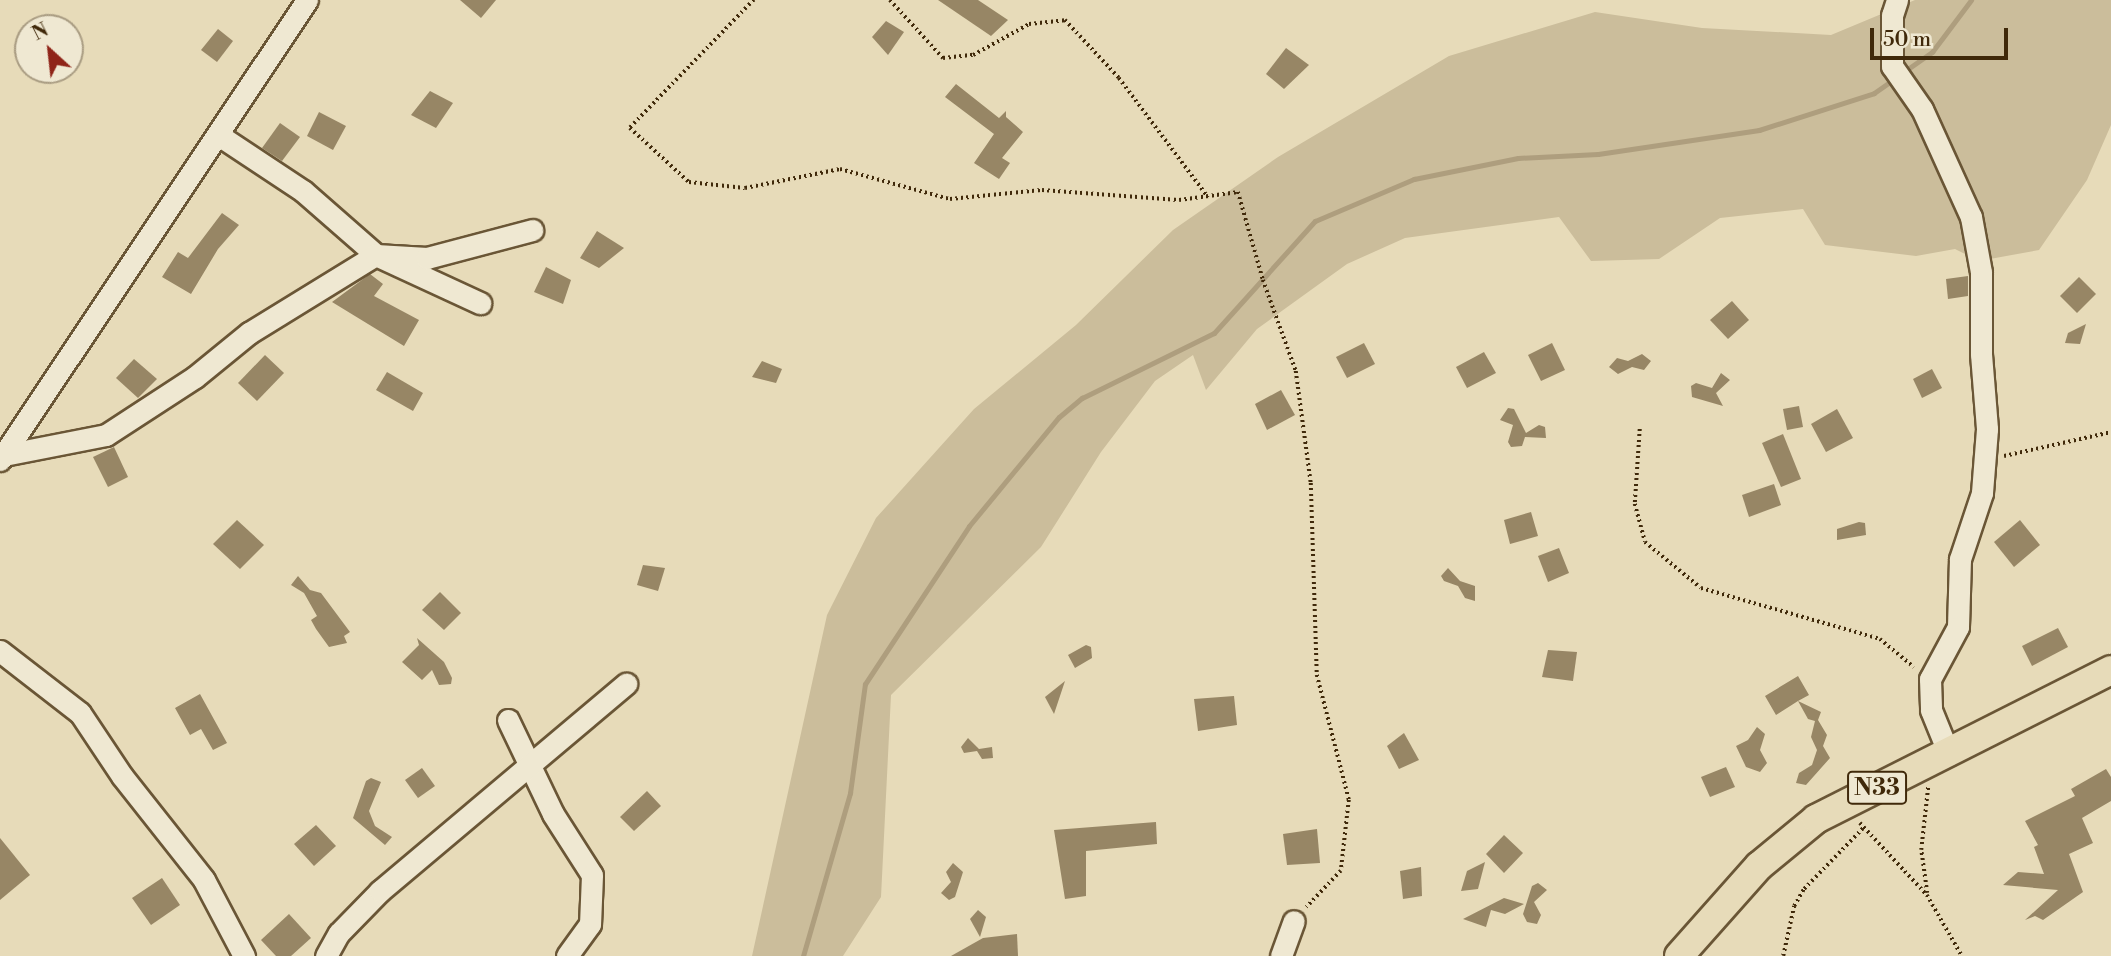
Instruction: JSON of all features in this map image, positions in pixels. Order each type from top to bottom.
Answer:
[{"type":"main road","name":"N33","points":[[1679,956],[1759,866],[1794,835],[1842,804],[1939,760],[2111,670]]},
{"type":"street","points":[[2,457],[220,136],[307,0]]},
{"type":"street","points":[[1896,0],[1892,15],[1892,66],[1922,109],[1971,217],[1981,272],[1985,460],[1982,493],[1960,559],[1958,627],[1930,679],[1931,710],[1939,760]]},
{"type":"street","points":[[220,136],[303,191],[376,255],[480,303]]},
{"type":"street","points":[[2,457],[106,435],[195,377],[249,333],[376,255],[427,257],[533,230]]},
{"type":"street","points":[[0,650],[80,713],[122,776],[205,880],[244,956]]},
{"type":"street","points":[[326,956],[339,933],[380,891],[626,684]]},
{"type":"street","points":[[508,720],[553,814],[592,875],[590,924],[567,956]]},
{"type":"street","points":[[1281,956],[1294,921]]},
{"type":"path","points":[[754,0],[630,128],[689,182],[745,188],[840,169],[950,199],[1042,190],[1179,201],[1238,192],[1263,280],[1296,371],[1311,483],[1317,675],[1349,800],[1342,871],[1294,921]]},
{"type":"path","points":[[890,0],[943,58],[973,55],[1029,24],[1065,20],[1119,78],[1208,197]]},
{"type":"path","points":[[1640,429],[1636,504],[1645,542],[1701,588],[1880,639],[1930,679]]},
{"type":"path","points":[[1985,460],[2111,432]]},
{"type":"path","points":[[1927,895],[1921,850],[1939,760]]},
{"type":"path","points":[[1842,804],[1927,895],[1962,956]]},
{"type":"path","points":[[1783,956],[1794,906],[1804,889],[1864,827]]},
{"type":"shaded area","points":[[1915,0],[2111,0],[2111,125],[2087,180],[2039,250],[1979,261],[1955,249],[1916,256],[1825,245],[1803,209],[1720,218],[1659,259],[1591,261],[1559,217],[1405,238],[1347,264],[1257,329],[1206,390],[1193,355],[1155,381],[1101,452],[1041,547],[891,695],[881,897],[843,956],[752,956],[827,615],[876,518],[974,409],[1076,325],[1173,230],[1278,157],[1449,56],[1595,12],[1702,28],[1831,35]]},
{"type":"building","points":[[460,0],[496,0],[481,18]]},
{"type":"building","points":[[938,0],[978,0],[1008,20],[991,36]]},
{"type":"building","points":[[886,21],[904,32],[888,55],[872,37]]},
{"type":"building","points":[[218,29],[233,41],[217,62],[201,50]]},
{"type":"building","points":[[1286,48],[1309,65],[1284,89],[1266,74]]},
{"type":"building","points":[[956,84],[999,118],[1006,111],[1006,117],[1023,132],[1002,158],[1010,163],[999,179],[974,163],[994,134],[945,97]]},
{"type":"building","points":[[430,91],[453,103],[436,128],[411,115]]},
{"type":"building","points":[[319,112],[346,126],[333,150],[307,136]]},
{"type":"building","points":[[280,123],[300,137],[282,161],[262,148]]},
{"type":"building","points":[[222,213],[239,225],[218,249],[191,294],[162,277],[178,252],[188,258]]},
{"type":"building","points":[[597,231],[624,248],[599,268],[580,258]]},
{"type":"building","points":[[546,267],[571,280],[563,304],[534,292]]},
{"type":"building","points":[[370,274],[383,284],[374,296],[419,320],[404,346],[332,302]]},
{"type":"building","points":[[1968,276],[1968,296],[1948,299],[1946,279]]},
{"type":"building","points":[[2079,277],[2096,294],[2077,313],[2060,296]]},
{"type":"building","points":[[1732,301],[1749,320],[1728,339],[1710,320]]},
{"type":"building","points":[[2086,324],[2080,344],[2065,343],[2068,333]]},
{"type":"building","points":[[1364,343],[1375,364],[1347,378],[1336,357]]},
{"type":"building","points":[[1552,343],[1565,370],[1541,381],[1528,355]]},
{"type":"building","points":[[1484,352],[1496,373],[1467,388],[1456,367]]},
{"type":"building","points":[[1642,354],[1651,361],[1644,370],[1632,367],[1618,374],[1609,367],[1617,358],[1628,361]]},
{"type":"building","points":[[265,355],[284,373],[257,401],[238,383]]},
{"type":"building","points":[[134,359],[157,379],[138,398],[116,378]]},
{"type":"building","points":[[762,361],[782,369],[776,383],[752,377]]},
{"type":"building","points":[[1932,369],[1942,388],[1922,398],[1913,379]]},
{"type":"building","points":[[387,372],[423,393],[413,411],[376,390]]},
{"type":"building","points":[[1721,373],[1730,380],[1716,393],[1723,406],[1692,397],[1691,386],[1696,383],[1712,388]]},
{"type":"building","points":[[1281,390],[1295,415],[1267,430],[1255,404]]},
{"type":"building","points":[[1799,406],[1803,427],[1787,430],[1783,409]]},
{"type":"building","points":[[1508,408],[1514,409],[1526,433],[1539,425],[1545,427],[1546,438],[1525,437],[1522,446],[1511,447],[1508,442],[1513,425],[1500,420]]},
{"type":"building","points":[[1837,409],[1853,438],[1826,452],[1811,424]]},
{"type":"building","points":[[1783,434],[1801,479],[1781,487],[1762,443]]},
{"type":"building","points":[[114,447],[128,477],[108,487],[93,457]]},
{"type":"building","points":[[1774,484],[1781,505],[1749,517],[1742,495]]},
{"type":"building","points":[[1531,512],[1538,536],[1510,544],[1504,520]]},
{"type":"building","points":[[237,520],[264,545],[240,569],[213,544]]},
{"type":"building","points":[[2020,520],[2040,545],[2014,567],[1994,542]]},
{"type":"building","points":[[1859,522],[1865,523],[1866,535],[1837,540],[1837,529]]},
{"type":"building","points":[[1559,548],[1569,573],[1548,582],[1538,556]]},
{"type":"building","points":[[643,565],[665,568],[658,591],[637,585]]},
{"type":"building","points":[[1448,568],[1460,581],[1475,586],[1475,601],[1465,598],[1458,586],[1444,581],[1441,576]]},
{"type":"building","points":[[298,576],[310,590],[321,593],[350,632],[344,636],[347,643],[329,647],[311,620],[317,616],[304,593],[291,585]]},
{"type":"building","points":[[440,592],[461,613],[444,630],[422,610]]},
{"type":"building","points":[[2058,628],[2068,647],[2032,666],[2022,646]]},
{"type":"building","points":[[417,638],[444,662],[452,678],[451,684],[439,685],[432,670],[422,680],[402,662],[419,645]]},
{"type":"building","points":[[1086,645],[1091,647],[1092,658],[1075,668],[1068,655]]},
{"type":"building","points":[[1548,650],[1577,652],[1573,681],[1542,677]]},
{"type":"building","points":[[1798,676],[1809,695],[1776,715],[1765,696]]},
{"type":"building","points":[[1065,681],[1054,714],[1045,697]]},
{"type":"building","points":[[200,694],[227,743],[213,750],[201,729],[190,735],[175,708]]},
{"type":"building","points":[[1234,696],[1237,725],[1198,731],[1194,699]]},
{"type":"building","points":[[1798,701],[1821,712],[1818,720],[1827,735],[1823,746],[1830,758],[1806,785],[1796,783],[1799,773],[1812,765],[1817,750],[1811,737],[1815,721],[1808,719]]},
{"type":"building","points":[[1757,727],[1765,734],[1760,750],[1767,763],[1760,772],[1746,767],[1736,746],[1748,740]]},
{"type":"building","points":[[1404,733],[1419,760],[1399,769],[1387,746]]},
{"type":"building","points":[[968,738],[979,749],[992,747],[993,758],[982,759],[977,751],[964,753],[961,747]]},
{"type":"building","points":[[1726,767],[1735,787],[1710,797],[1701,777]]},
{"type":"building","points":[[422,768],[435,786],[418,798],[405,780]]},
{"type":"building","points":[[2106,769],[2111,777],[2111,801],[2082,818],[2093,843],[2069,854],[2083,892],[2043,920],[2035,916],[2025,920],[2058,890],[2003,885],[2018,872],[2044,874],[2034,847],[2038,845],[2025,821],[2075,796],[2071,789]]},
{"type":"building","points":[[371,778],[381,782],[369,811],[375,826],[392,837],[385,845],[353,818],[366,781]]},
{"type":"building","points":[[647,791],[661,806],[634,831],[620,817]]},
{"type":"building","points":[[1156,822],[1157,844],[1086,851],[1086,896],[1065,899],[1054,830]]},
{"type":"building","points":[[316,825],[336,846],[314,866],[294,844]]},
{"type":"building","points":[[1317,829],[1320,863],[1287,865],[1283,834]]},
{"type":"building","points":[[1504,835],[1523,853],[1504,873],[1486,854]]},
{"type":"building","points":[[0,838],[30,875],[0,900]]},
{"type":"building","points":[[1485,862],[1478,889],[1461,891],[1467,871]]},
{"type":"building","points":[[953,863],[963,872],[955,897],[949,900],[941,893],[951,882],[946,872]]},
{"type":"building","points":[[1421,867],[1422,896],[1403,899],[1400,871]]},
{"type":"building","points":[[162,878],[180,905],[151,925],[132,898]]},
{"type":"building","points":[[1538,883],[1547,890],[1534,902],[1541,915],[1537,924],[1527,922],[1523,914],[1532,886]]},
{"type":"building","points":[[1504,898],[1524,904],[1505,914],[1491,910],[1486,927],[1463,919]]},
{"type":"building","points":[[978,910],[986,917],[980,937],[970,919]]},
{"type":"building","points":[[289,914],[311,938],[291,956],[276,956],[261,940]]},
{"type":"building","points":[[1017,934],[1018,956],[951,956],[983,938]]},
{"type":"waterway","points":[[1902,73],[1932,52],[1971,0]]},
{"type":"waterway","points":[[803,956],[850,793],[865,684],[969,526],[1059,417],[1082,398],[1214,333],[1315,221],[1414,179],[1518,158],[1598,154],[1759,130],[1874,93],[1894,79]]}]
